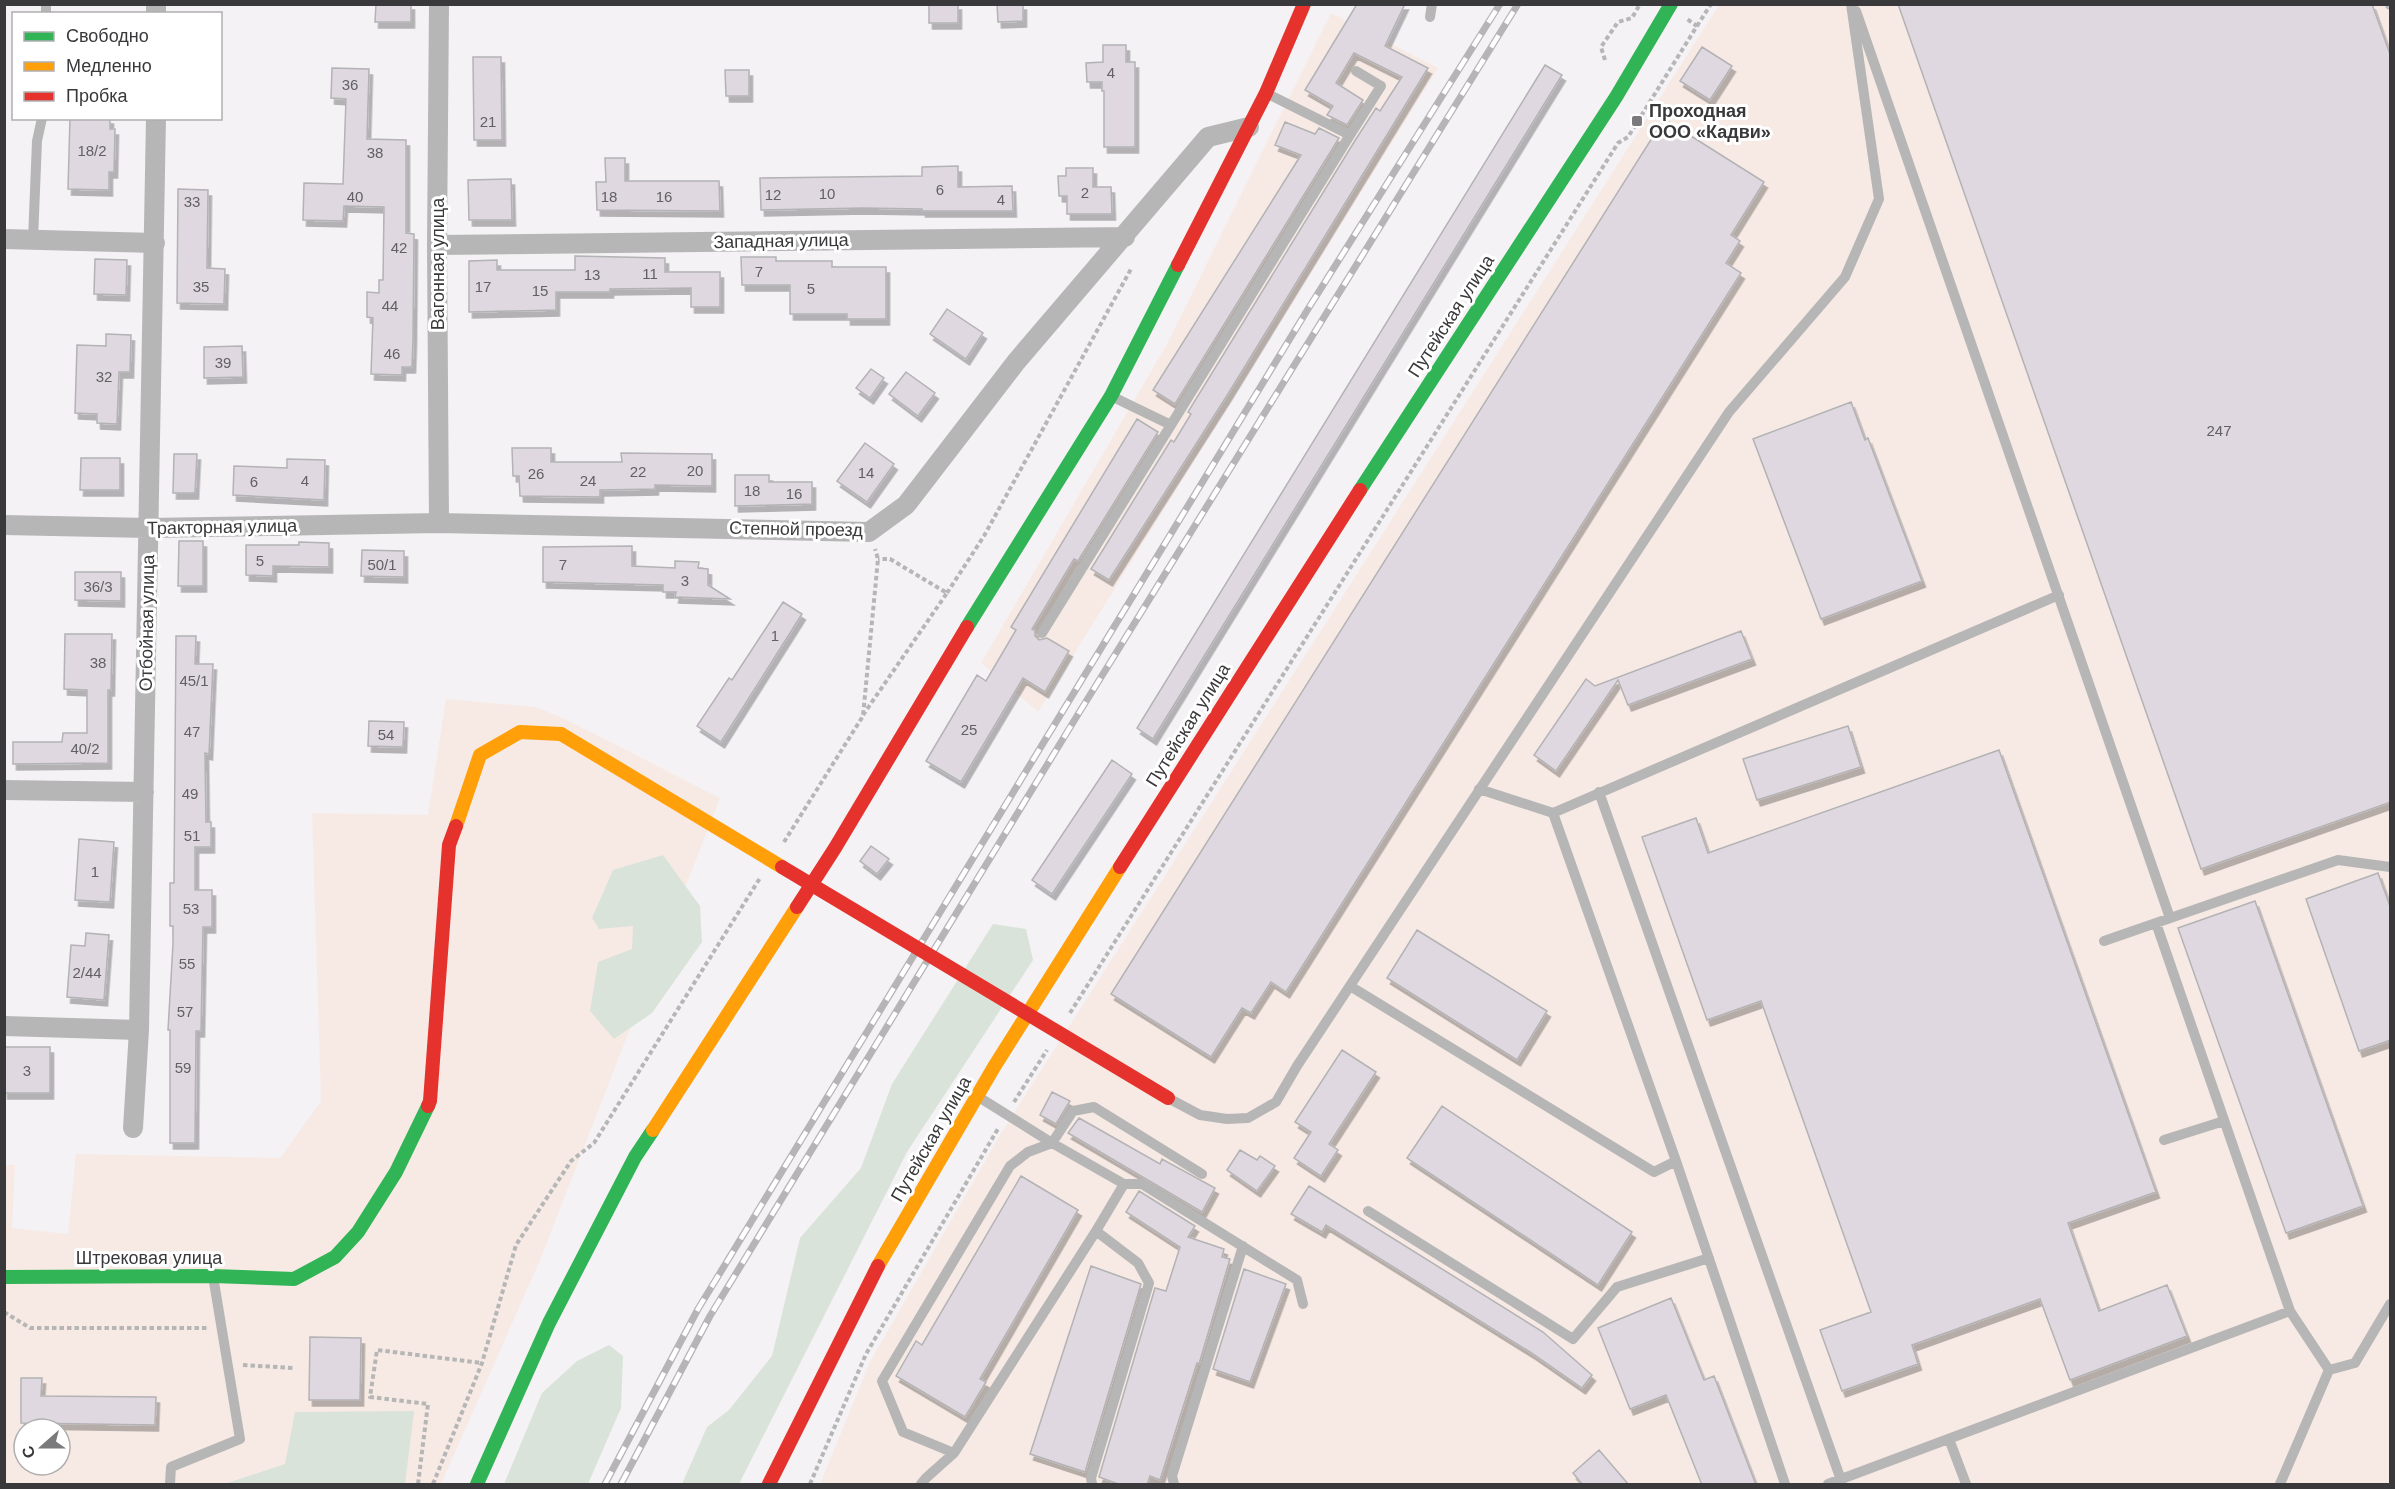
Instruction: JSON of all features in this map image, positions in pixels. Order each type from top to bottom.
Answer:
[{"type":"main road","points":[[477,1485],[549,1323],[635,1157],[835,848],[976,611],[1111,396],[1266,93],[1304,4]]},
{"type":"main road","name":"Путейская улица","points":[[769,1485],[870,1279],[976,1096],[1307,571],[1616,97],[1670,6]]},
{"type":"main road","name":"Штрековая улица","points":[[4,1277],[213,1276],[294,1279],[335,1257],[358,1232],[396,1173],[430,1101],[449,845],[480,755],[520,732],[561,734],[1168,1098]]},
{"type":"street","name":"Вагонная улица","points":[[439,523],[437,245],[440,4]]},
{"type":"street","name":"Отбойная улица","points":[[133,1128],[139,1030],[156,120]]},
{"type":"street","name":"Степной проезд","points":[[439,523],[869,531],[906,505],[1016,362],[1208,137],[1249,126]]},
{"type":"street","name":"Западная улица","points":[[437,245],[1125,237]]},
{"type":"street","points":[[4,239],[155,243]]},
{"type":"street","name":"Тракторная улица","points":[[4,525],[148,528],[439,523]]},
{"type":"street","points":[[4,790],[144,792]]},
{"type":"street","points":[[4,1026],[139,1030]]},
{"type":"lane","points":[[1430,17],[1432,4]]},
{"type":"lane","points":[[1852,4],[2060,595],[2170,918]]},
{"type":"lane","points":[[1168,1098],[1200,1115],[1227,1119],[1248,1118],[1276,1102],[1297,1066],[1729,412],[1845,277],[1879,199],[1852,4]]},
{"type":"lane","points":[[1042,633],[1381,86],[1356,71]]},
{"type":"lane","points":[[1266,93],[1350,135]]},
{"type":"lane","points":[[33,240],[37,141],[42,120]]},
{"type":"lane","points":[[1111,396],[1171,425]]},
{"type":"lane","points":[[1479,789],[1553,813],[2060,595]]},
{"type":"lane","points":[[1599,792],[1841,1480]]},
{"type":"lane","points":[[1553,813],[1677,1161],[1785,1485]]},
{"type":"lane","points":[[2104,941],[2338,860],[2391,867]]},
{"type":"lane","points":[[2156,923],[2290,1311],[2329,1370]]},
{"type":"lane","points":[[1350,986],[1654,1172],[1677,1161]]},
{"type":"lane","points":[[976,1096],[1124,1184],[1142,1184],[1297,1280],[1303,1304]]},
{"type":"lane","points":[[954,1453],[903,1432],[882,1381],[1010,1166],[1029,1152],[1052,1143],[1073,1111],[1094,1107],[1202,1174]]},
{"type":"lane","points":[[2164,1140],[2224,1121]]},
{"type":"lane","points":[[921,1485],[954,1453],[1124,1184]]},
{"type":"lane","points":[[1368,1211],[1573,1339],[1617,1287],[1709,1258]]},
{"type":"lane","points":[[1092,1485],[1091,1478],[1149,1283],[1138,1263],[1096,1231]]},
{"type":"lane","points":[[1174,1485],[1172,1476],[1243,1246]]},
{"type":"lane","points":[[170,1485],[171,1467],[240,1438],[224,1328],[213,1276]]},
{"type":"lane","points":[[2280,1485],[2329,1370],[2355,1362],[2391,1304]]},
{"type":"lane","points":[[1828,1485],[2290,1311]]},
{"type":"lane","points":[[1949,1439],[1966,1485]]},
{"type":"path","points":[[1605,60],[1601,47],[1618,22],[1632,18],[1640,4]]},
{"type":"path","points":[[1070,1013],[1618,143],[1628,137],[1711,4]]},
{"type":"path","points":[[1670,6],[1697,26]]},
{"type":"path","points":[[781,845],[863,716],[984,536],[1131,269]]},
{"type":"path","points":[[863,716],[878,560],[869,531]]},
{"type":"path","points":[[878,560],[890,559],[947,593]]},
{"type":"path","points":[[433,1485],[482,1363],[516,1245],[572,1161],[594,1143],[763,875]]},
{"type":"path","points":[[810,1485],[866,1354],[1006,1115],[1051,1044]]},
{"type":"path","points":[[4,1312],[30,1328],[224,1328]]},
{"type":"path","points":[[418,1485],[428,1404],[370,1397],[377,1350],[482,1363]]},
{"type":"path","points":[[228,1364],[293,1368]]},
{"type":"shaded area","points":[[1719,5],[2390,5],[2390,1484],[820,1484],[870,1362],[1000,1135]]},
{"type":"shaded area","points":[[1331,13],[1438,68],[1038,712],[981,663],[1167,344]]},
{"type":"shaded area","points":[[446,699],[536,707],[565,719],[720,798],[540,1260],[441,1484],[5,1484],[4,1165],[15,1165],[12,1228],[68,1234],[76,1154],[280,1158],[321,1101],[312,813],[428,815]]},
{"type":"shaded area","points":[[663,855],[700,906],[702,942],[652,1013],[614,1039],[590,1011],[598,962],[632,949],[633,926],[599,929],[592,918],[613,870]]},
{"type":"shaded area","points":[[993,924],[1026,929],[1033,960],[907,1152],[739,1484],[682,1484],[707,1427],[729,1410],[772,1356],[800,1238],[861,1168],[892,1084]]},
{"type":"shaded area","points":[[609,1345],[623,1356],[621,1408],[588,1484],[504,1484],[542,1393],[577,1361]]},
{"type":"shaded area","points":[[414,1411],[405,1484],[224,1484],[285,1464],[295,1412]]},
{"type":"building","points":[[376,4],[411,4],[411,22],[375,22]]},
{"type":"building","points":[[929,4],[958,4],[958,23],[929,23]]},
{"type":"building","points":[[997,4],[1023,4],[1023,21],[998,22]]},
{"type":"building","points":[[1357,4],[1405,4],[1385,46],[1428,68],[1228,394],[1109,580],[1091,569],[1171,440],[1174,442],[1191,414],[1188,412],[1356,139],[1376,108],[1380,111],[1402,77],[1354,53],[1336,83],[1363,100],[1347,125],[1327,115],[1333,106],[1305,90]]},
{"type":"building","points":[[1898,4],[2372,4],[2391,57],[2391,802],[2201,869]]},
{"type":"building","points":[[1103,45],[1126,45],[1126,62],[1135,62],[1135,147],[1104,147],[1104,91],[1102,91],[1102,82],[1087,82],[1086,63],[1103,62]]},
{"type":"building","points":[[1702,47],[1732,66],[1710,100],[1680,81]]},
{"type":"building","points":[[473,57],[501,57],[502,140],[474,140]]},
{"type":"building","points":[[1545,65],[1562,75],[1153,739],[1137,728]]},
{"type":"building","points":[[332,68],[369,69],[367,139],[406,140],[406,233],[414,234],[413,339],[412,367],[402,367],[402,375],[371,374],[373,318],[367,317],[367,292],[379,293],[379,280],[383,280],[384,207],[344,206],[343,221],[303,220],[304,183],[343,184],[346,99],[331,98]]},
{"type":"building","points":[[725,70],[749,70],[749,96],[726,96]]},
{"type":"building","points":[[1664,119],[1764,182],[1731,235],[1740,241],[1726,263],[1741,273],[1286,992],[1271,982],[1251,1013],[1242,1008],[1211,1057],[1111,994]]},
{"type":"building","points":[[70,120],[110,120],[110,129],[115,129],[114,172],[109,172],[109,190],[68,189]]},
{"type":"building","points":[[1285,122],[1315,134],[1319,128],[1339,138],[1175,404],[1153,390],[1301,155],[1275,145]]},
{"type":"building","points":[[605,158],[625,158],[625,181],[719,181],[720,211],[597,210],[596,182],[606,182]]},
{"type":"building","points":[[958,166],[958,187],[1012,186],[1013,211],[922,211],[922,209],[863,208],[761,210],[760,178],[922,176],[922,167]]},
{"type":"building","points":[[1066,168],[1093,168],[1093,187],[1111,187],[1112,214],[1067,214],[1067,196],[1059,196],[1058,176],[1066,176]]},
{"type":"building","points":[[511,179],[512,220],[469,220],[468,180]]},
{"type":"building","points":[[178,189],[208,190],[207,268],[225,269],[224,304],[177,303]]},
{"type":"building","points":[[575,256],[665,258],[665,272],[720,272],[720,307],[691,307],[691,288],[610,289],[610,292],[556,292],[556,310],[469,312],[469,261],[497,260],[497,270],[575,270]]},
{"type":"building","points":[[741,257],[776,257],[776,261],[832,261],[832,267],[886,267],[886,319],[847,319],[847,314],[790,314],[790,285],[742,285]]},
{"type":"building","points":[[95,259],[127,260],[126,295],[94,294]]},
{"type":"building","points":[[947,309],[983,333],[966,359],[930,334]]},
{"type":"building","points":[[106,334],[131,335],[130,372],[119,372],[117,424],[97,423],[97,414],[75,413],[77,345],[106,346]]},
{"type":"building","points":[[242,346],[243,377],[204,378],[204,347]]},
{"type":"building","points":[[871,369],[884,378],[870,398],[856,388]]},
{"type":"building","points":[[906,372],[935,393],[918,416],[889,394]]},
{"type":"building","points":[[1851,402],[1865,440],[1868,438],[1922,581],[1821,619],[1753,439]]},
{"type":"building","points":[[1137,419],[1158,432],[1078,561],[1074,559],[1032,629],[1039,640],[1047,638],[1069,651],[1045,692],[1023,678],[961,782],[926,761],[977,675],[986,681],[1016,630],[1011,627]]},
{"type":"building","points":[[865,443],[894,464],[867,502],[837,481]]},
{"type":"building","points":[[512,448],[551,448],[551,462],[622,462],[621,453],[712,454],[712,486],[655,485],[655,489],[600,490],[600,497],[520,496],[519,476],[513,476]]},
{"type":"building","points":[[174,454],[197,454],[195,493],[173,493]]},
{"type":"building","points":[[81,458],[120,458],[120,490],[80,490]]},
{"type":"building","points":[[287,459],[325,460],[324,500],[233,495],[234,466],[287,468]]},
{"type":"building","points":[[735,475],[769,475],[769,482],[812,482],[812,504],[735,506]]},
{"type":"building","points":[[179,541],[203,541],[203,586],[178,586]]},
{"type":"building","points":[[299,542],[329,543],[329,567],[273,566],[273,576],[246,575],[246,545],[299,545]]},
{"type":"building","points":[[632,546],[632,566],[675,568],[675,561],[699,562],[698,568],[708,569],[708,585],[730,599],[675,597],[676,592],[663,592],[663,585],[543,582],[543,547]]},
{"type":"building","points":[[362,550],[404,551],[404,577],[361,576]]},
{"type":"building","points":[[75,572],[121,572],[121,601],[75,600]]},
{"type":"building","points":[[783,602],[802,614],[721,742],[697,726],[729,678],[732,680]]},
{"type":"building","points":[[1741,631],[1752,659],[1628,705],[1618,680],[1556,771],[1534,755],[1586,679],[1595,686]]},
{"type":"building","points":[[65,634],[112,634],[111,690],[108,690],[108,763],[13,764],[13,742],[62,742],[63,733],[87,733],[87,690],[64,689]]},
{"type":"building","points":[[176,636],[196,636],[195,664],[213,664],[209,754],[205,753],[206,822],[211,822],[211,847],[195,847],[195,890],[212,890],[212,927],[203,927],[201,1031],[196,1031],[195,1143],[170,1143],[170,1030],[168,1030],[173,944],[173,926],[170,926],[170,883],[174,883]]},
{"type":"building","points":[[369,721],[404,722],[403,747],[368,746]]},
{"type":"building","points":[[1848,726],[1861,767],[1757,800],[1743,759]]},
{"type":"building","points":[[1999,750],[2156,1192],[2068,1223],[2099,1311],[2167,1285],[2187,1336],[2070,1380],[2040,1299],[1912,1345],[1918,1364],[1842,1391],[1820,1330],[1871,1312],[1761,1001],[1707,1020],[1642,837],[1696,818],[1708,853]]},
{"type":"building","points":[[1112,760],[1132,774],[1052,894],[1032,880]]},
{"type":"building","points":[[79,839],[114,842],[110,902],[75,900]]},
{"type":"building","points":[[871,846],[889,859],[877,874],[860,861]]},
{"type":"building","points":[[2378,873],[2391,909],[2391,1040],[2359,1051],[2306,899]]},
{"type":"building","points":[[2255,901],[2363,1206],[2286,1233],[2178,928]]},
{"type":"building","points":[[1417,930],[1547,1011],[1517,1060],[1387,978]]},
{"type":"building","points":[[86,933],[109,935],[104,1000],[67,997],[71,945],[85,946]]},
{"type":"building","points":[[4,1047],[50,1047],[50,1093],[4,1093]]},
{"type":"building","points":[[1342,1050],[1376,1072],[1329,1144],[1338,1150],[1321,1176],[1294,1158],[1311,1132],[1295,1122]]},
{"type":"building","points":[[1052,1092],[1070,1101],[1056,1124],[1040,1115]]},
{"type":"building","points":[[1442,1106],[1632,1232],[1598,1285],[1407,1158]]},
{"type":"building","points":[[1079,1118],[1160,1164],[1162,1159],[1215,1188],[1202,1212],[1068,1133]]},
{"type":"building","points":[[1240,1150],[1257,1160],[1260,1156],[1275,1166],[1257,1191],[1227,1170]]},
{"type":"building","points":[[1021,1176],[1078,1210],[980,1379],[986,1382],[965,1417],[896,1376],[916,1341],[922,1345]]},
{"type":"building","points":[[1309,1186],[1543,1332],[1592,1375],[1582,1388],[1530,1352],[1326,1225],[1322,1232],[1291,1214]]},
{"type":"building","points":[[1139,1191],[1195,1226],[1188,1237],[1224,1249],[1222,1257],[1230,1259],[1199,1364],[1197,1363],[1160,1480],[1150,1476],[1147,1485],[1121,1485],[1099,1477],[1155,1288],[1166,1291],[1180,1247],[1126,1212]]},
{"type":"building","points":[[1091,1266],[1141,1284],[1085,1472],[1030,1454]]},
{"type":"building","points":[[1244,1269],[1286,1284],[1250,1382],[1213,1369]]},
{"type":"building","points":[[1671,1298],[1704,1380],[1714,1376],[1756,1485],[1702,1485],[1666,1395],[1630,1409],[1598,1328]]},
{"type":"building","points":[[310,1337],[361,1338],[360,1400],[309,1400]]},
{"type":"building","points":[[21,1378],[42,1378],[41,1396],[156,1397],[155,1425],[72,1424],[72,1417],[21,1417]]},
{"type":"building","points":[[1599,1450],[1629,1485],[1583,1485],[1573,1473]]},
{"type":"railway","points":[[605,1484],[698,1309],[1308,309],[1500,4]]},
{"type":"railway","points":[[621,1484],[710,1316],[1077,716],[1518,4]]},
{"type":"traffic: fast","points":[[1360,490],[1616,97],[1671,4]]},
{"type":"traffic: fast","points":[[967,627],[1111,396],[1178,265]]},
{"type":"traffic: fast","points":[[4,1277],[213,1276],[294,1279],[335,1257],[358,1232],[396,1172],[428,1106]]},
{"type":"traffic: fast","points":[[477,1484],[549,1323],[635,1157],[653,1130]]},
{"type":"traffic: slow","points":[[456,826],[480,755],[520,732],[561,734]]},
{"type":"traffic: slow","points":[[561,734],[782,867]]},
{"type":"traffic: slow","points":[[878,1266],[994,1067],[1120,867]]},
{"type":"traffic: slow","points":[[653,1130],[797,907]]},
{"type":"traffic: jam","points":[[1178,265],[1266,93],[1304,4]]},
{"type":"traffic: jam","points":[[1120,867],[1360,490]]},
{"type":"traffic: jam","points":[[797,907],[835,848],[967,627]]},
{"type":"traffic: jam","points":[[428,1106],[449,845],[456,826]]},
{"type":"traffic: jam","points":[[782,867],[1168,1098]]},
{"type":"traffic: jam","points":[[769,1484],[878,1266]]},
{"type":"place","name":"Проходная ООО «Кадви»","points":[[1637,121]]}]
